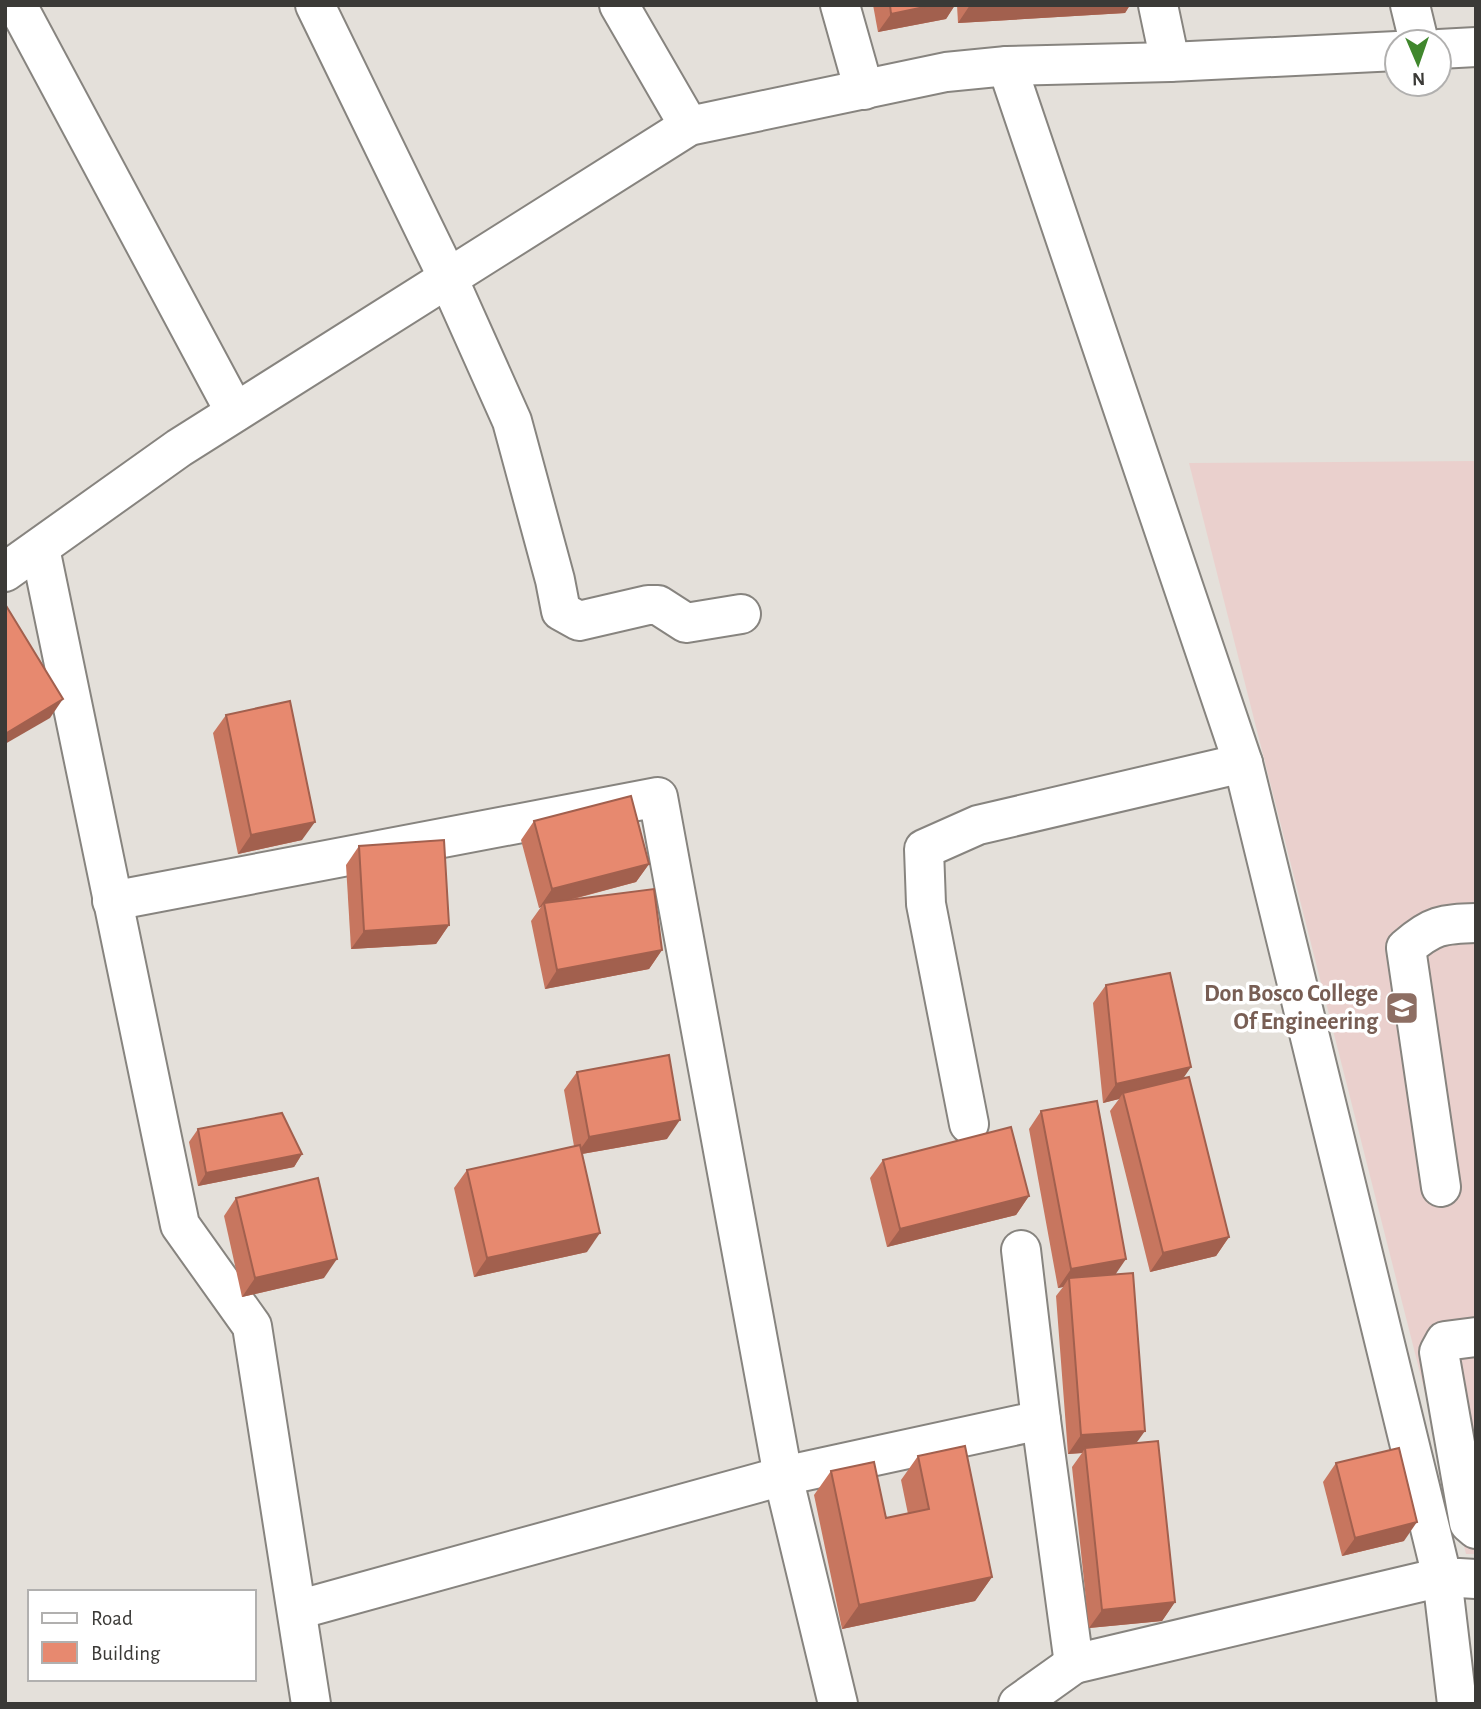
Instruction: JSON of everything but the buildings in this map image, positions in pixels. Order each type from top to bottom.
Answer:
[{"type":"street","points":[[17,5],[236,412]]},
{"type":"street","points":[[315,5],[449,278],[512,421],[561,611],[579,621],[658,605],[685,623],[741,614]]},
{"type":"street","points":[[619,5],[689,126]]},
{"type":"street","points":[[841,5],[864,90]]},
{"type":"street","points":[[1158,5],[1171,62]]},
{"type":"street","points":[[1410,5],[1416,28]]},
{"type":"street","points":[[1453,48],[1476,47]]},
{"type":"street","points":[[5,572],[179,448],[689,126],[946,72],[1007,66],[1171,62],[1383,52]]},
{"type":"street","points":[[1007,66],[1243,763],[1459,1578],[1457,1704]]},
{"type":"street","points":[[40,548],[180,1225],[252,1326],[311,1704]]},
{"type":"street","points":[[969,1124],[926,904],[924,849],[978,825],[1243,763]]},
{"type":"street","points":[[112,901],[658,797],[783,1476],[838,1704]]},
{"type":"street","points":[[1441,1187],[1406,948],[1426,930],[1450,924],[1476,923]]},
{"type":"street","points":[[1021,1250],[1074,1664]]},
{"type":"street","points":[[1476,1337],[1445,1341],[1439,1352],[1469,1523],[1476,1529]]},
{"type":"street","points":[[296,1610],[783,1476],[1041,1420]]},
{"type":"street","points":[[1018,1704],[1074,1664],[1459,1578]]},
{"type":"shaded area","name":"Don Bosco College Of Engineering","points":[[1476,461],[1476,1554],[1466,1554],[1189,463]]},
{"type":"place","name":"Don Bosco College Of Engineering","points":[[1402,1008]]}]
